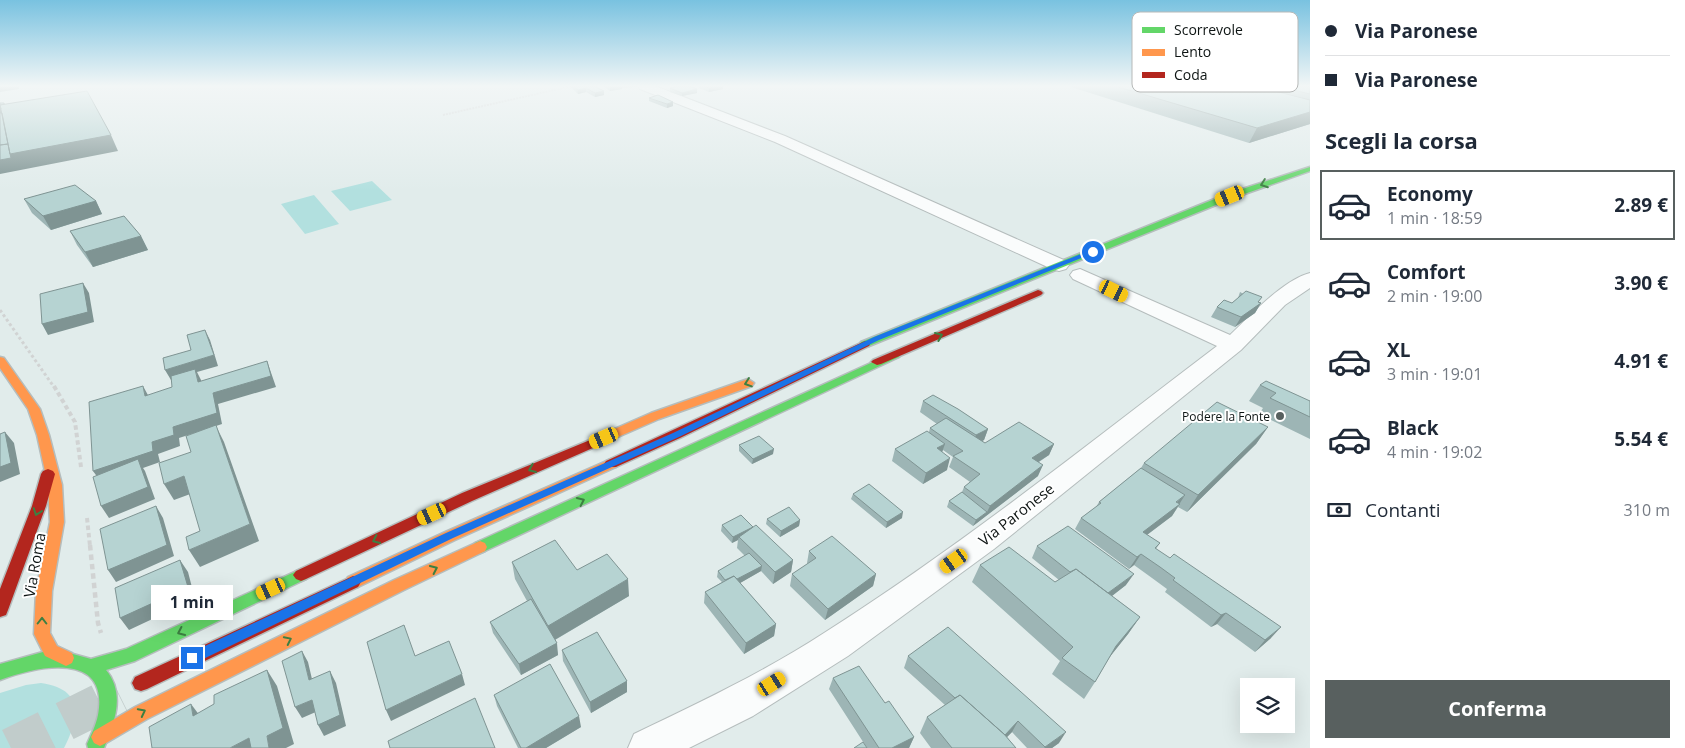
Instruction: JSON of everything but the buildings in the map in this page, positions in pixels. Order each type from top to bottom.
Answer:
[{"type":"main road","points":[[775,374],[876,338],[1230,196],[1310,169]]},
{"type":"main road","points":[[1260,198],[1310,178]]},
{"type":"main road","points":[[100,737],[141,713],[398,585],[895,355],[1044,290]]},
{"type":"main road","points":[[141,683],[450,536],[676,435],[876,338]]},
{"type":"main road","points":[[676,435],[895,355]]},
{"type":"main road","name":"Via Roma","points":[[0,360],[34,409],[44,435],[55,484],[57,522],[44,591],[42,634],[51,651],[92,666]]},
{"type":"main road","points":[[94,748],[106,721],[109,694],[106,683],[92,666],[129,656],[467,497],[654,416],[756,380]]},
{"type":"main road","name":"Via Roma","points":[[0,610],[39,506],[51,466]]},
{"type":"main road","name":"Via Roma","points":[[0,672],[27,662],[47,658],[66,658]]},
{"type":"street","points":[[734,121],[780,139],[1059,265]]},
{"type":"street","points":[[1083,274],[1233,345]]},
{"type":"street","name":"Via Paronese","points":[[648,748],[740,704],[836,645],[983,540],[1233,345],[1278,301],[1310,279]]},
{"type":"shaded area","points":[[372,181],[392,200],[350,211],[331,191]]},
{"type":"shaded area","points":[[314,195],[339,224],[305,234],[281,204]]},
{"type":"shaded area","points":[[41,683],[55,686],[65,691],[75,706],[73,726],[64,748],[0,748],[0,693],[26,685]]},
{"type":"tunnel","points":[[11,748],[119,694]]},
{"type":"traffic: fast","points":[[865,344],[1230,196],[1310,169]]},
{"type":"traffic: fast","points":[[480,547],[895,355]]},
{"type":"traffic: fast","points":[[93,666],[129,656],[301,575]]},
{"type":"traffic: fast","points":[[0,672],[30,662],[49,659],[75,661],[95,671],[107,689],[108,701],[106,719],[96,744]]},
{"type":"traffic: slow","points":[[0,360],[34,409],[43,435],[55,485],[57,522],[44,591],[42,634],[51,651],[66,658]]},
{"type":"traffic: slow","points":[[607,437],[655,416],[748,383]]},
{"type":"traffic: slow","points":[[353,582],[611,464]]},
{"type":"traffic: slow","points":[[100,737],[141,713],[480,547]]},
{"type":"traffic: jam","points":[[877,362],[1038,293]]},
{"type":"traffic: jam","points":[[611,464],[676,435],[865,344]]},
{"type":"traffic: jam","points":[[301,575],[467,497],[607,437]]},
{"type":"traffic: jam","points":[[0,610],[39,506],[48,474]]},
{"type":"traffic: jam","points":[[141,683],[353,582]]},
{"type":"place","name":"Podere la Fonte","points":[[1280,416]]},
{"type":"route","points":[[192,658],[450,536],[676,435],[876,338],[1093,252]]}]
